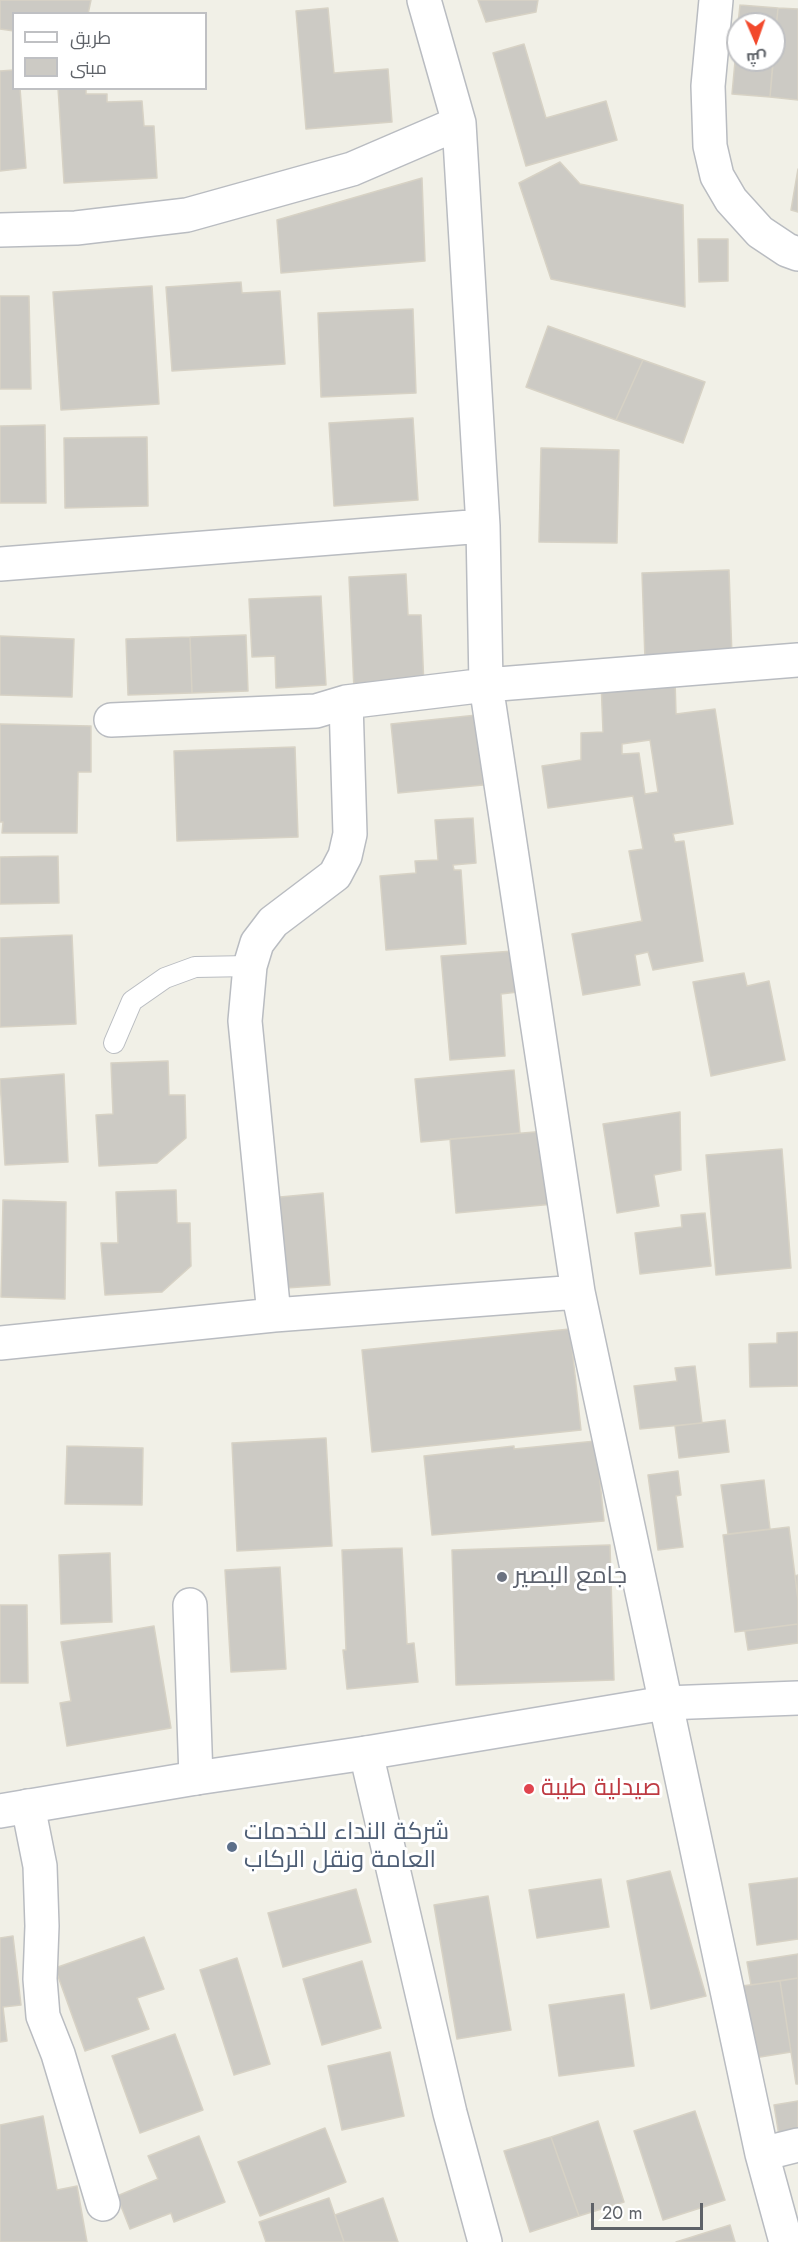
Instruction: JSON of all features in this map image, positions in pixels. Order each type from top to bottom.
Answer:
[{"type":"street","points":[[424,0],[459,123],[483,526],[486,685],[578,1292],[762,2154],[786,2242]]},
{"type":"street","points":[[716,0],[708,86],[710,146],[717,176],[731,200],[760,232],[787,250],[798,254]]},
{"type":"street","points":[[0,230],[76,228],[187,215],[351,170],[459,123]]},
{"type":"street","points":[[0,564],[483,526]]},
{"type":"street","points":[[111,720],[316,711],[346,702],[486,685],[798,660]]},
{"type":"street","points":[[274,1315],[245,1021],[250,966],[257,943],[273,922],[334,875],[345,856],[350,834],[346,702]]},
{"type":"street","points":[[0,1343],[274,1315],[578,1292]]},
{"type":"street","points":[[190,1605],[196,1778]]},
{"type":"street","points":[[103,2204],[58,2054],[43,2016],[40,1979],[42,1926],[40,1866],[14,1809],[665,1703],[798,1698]]},
{"type":"street","points":[[366,1753],[450,2113],[485,2242]]},
{"type":"street","points":[[762,2154],[798,2145]]},
{"type":"lane","points":[[114,1043],[132,1001],[165,978],[195,967],[250,966]]},
{"type":"building","points":[[0,0],[91,0],[88,12],[12,12],[12,31],[0,29]]},
{"type":"building","points":[[478,0],[538,0],[536,12],[486,22]]},
{"type":"building","points":[[740,5],[778,8],[778,12],[739,12]]},
{"type":"building","points":[[328,8],[334,73],[388,69],[392,122],[306,129],[296,11]]},
{"type":"building","points":[[778,8],[798,9],[798,100],[770,97],[772,72],[786,72],[786,12],[778,12]]},
{"type":"building","points":[[524,44],[546,118],[606,101],[617,140],[526,166],[493,53]]},
{"type":"building","points":[[12,70],[12,90],[20,90],[26,168],[0,171],[0,71]]},
{"type":"building","points":[[734,72],[772,72],[770,97],[732,94]]},
{"type":"building","points":[[58,90],[86,90],[86,94],[107,94],[107,102],[142,101],[144,126],[154,126],[157,178],[64,183]]},
{"type":"building","points":[[560,162],[580,184],[683,205],[685,307],[551,279],[519,183]]},
{"type":"building","points":[[798,169],[798,212],[791,210]]},
{"type":"building","points":[[422,178],[425,261],[281,273],[277,220]]},
{"type":"building","points":[[698,239],[728,239],[728,281],[699,282]]},
{"type":"building","points":[[241,282],[242,293],[280,291],[285,364],[172,371],[166,287]]},
{"type":"building","points":[[152,286],[159,404],[61,410],[53,292]]},
{"type":"building","points":[[0,296],[29,296],[31,389],[0,389]]},
{"type":"building","points":[[413,309],[416,393],[321,397],[318,313]]},
{"type":"building","points":[[548,326],[643,360],[616,420],[526,387]]},
{"type":"building","points":[[643,360],[705,382],[683,443],[616,420]]},
{"type":"building","points":[[413,418],[418,500],[334,506],[329,423]]},
{"type":"building","points":[[45,425],[46,503],[0,503],[0,426]]},
{"type":"building","points":[[147,437],[148,506],[65,508],[64,438]]},
{"type":"building","points":[[541,448],[619,450],[617,543],[539,542]]},
{"type":"building","points":[[729,570],[732,657],[645,660],[642,573]]},
{"type":"building","points":[[406,574],[408,615],[421,615],[424,687],[354,690],[349,577]]},
{"type":"building","points":[[321,596],[326,685],[276,688],[275,656],[252,657],[249,599]]},
{"type":"building","points":[[246,635],[248,691],[192,693],[190,637]]},
{"type":"building","points":[[0,636],[74,639],[72,697],[0,695]]},
{"type":"building","points":[[190,637],[192,693],[128,695],[126,639]]},
{"type":"building","points":[[675,679],[676,714],[715,709],[733,824],[673,834],[675,842],[684,841],[703,961],[653,970],[648,952],[635,955],[640,985],[583,995],[572,934],[642,921],[629,851],[643,849],[633,796],[548,808],[542,766],[581,760],[581,733],[603,732],[601,681]],"holes":[[[650,740],[658,792],[645,794],[639,753],[622,754],[622,744]]]},
{"type":"building","points":[[477,715],[483,785],[398,793],[391,724]]},
{"type":"building","points":[[0,724],[91,726],[91,772],[78,772],[77,833],[2,833]]},
{"type":"building","points":[[295,747],[298,837],[177,841],[174,751]]},
{"type":"building","points":[[473,818],[476,863],[453,865],[454,870],[461,870],[466,944],[386,950],[380,876],[416,873],[415,861],[438,860],[435,820]]},
{"type":"building","points":[[58,856],[59,903],[0,904],[0,857]]},
{"type":"building","points":[[72,935],[76,1024],[0,1027],[0,938]]},
{"type":"building","points":[[514,951],[518,992],[501,994],[505,1056],[450,1060],[441,956]]},
{"type":"building","points":[[744,973],[747,986],[769,981],[785,1060],[711,1076],[693,982]]},
{"type":"building","points":[[168,1061],[169,1095],[185,1095],[186,1138],[157,1163],[99,1166],[96,1115],[113,1114],[111,1063]]},
{"type":"building","points":[[514,1070],[520,1133],[421,1142],[415,1079]]},
{"type":"building","points":[[64,1074],[68,1162],[5,1165],[0,1079]]},
{"type":"building","points":[[680,1112],[681,1170],[654,1175],[659,1206],[617,1213],[603,1124]]},
{"type":"building","points":[[547,1131],[554,1204],[456,1213],[450,1139]]},
{"type":"building","points":[[782,1149],[791,1268],[716,1275],[706,1155]]},
{"type":"building","points":[[176,1190],[177,1223],[190,1223],[191,1266],[162,1292],[105,1295],[101,1243],[118,1243],[116,1192]]},
{"type":"building","points":[[323,1193],[330,1285],[286,1288],[280,1197]]},
{"type":"building","points":[[3,1200],[66,1202],[65,1299],[1,1297]]},
{"type":"building","points":[[705,1213],[711,1266],[640,1274],[635,1233],[682,1227],[681,1215]]},
{"type":"building","points":[[570,1329],[581,1430],[372,1452],[362,1350]]},
{"type":"building","points":[[798,1332],[798,1386],[750,1387],[749,1344],[777,1343],[777,1333]]},
{"type":"building","points":[[695,1366],[702,1423],[640,1429],[634,1386],[677,1381],[675,1368]]},
{"type":"building","points":[[725,1420],[729,1452],[679,1458],[675,1426]]},
{"type":"building","points":[[326,1438],[332,1546],[237,1551],[232,1443]]},
{"type":"building","points":[[596,1441],[604,1521],[432,1535],[424,1456],[514,1446],[514,1449]]},
{"type":"building","points":[[67,1446],[143,1448],[142,1505],[65,1504]]},
{"type":"building","points":[[678,1471],[681,1495],[676,1496],[683,1547],[658,1550],[648,1475]]},
{"type":"building","points":[[764,1480],[770,1529],[728,1534],[721,1485]]},
{"type":"building","points":[[789,1527],[798,1600],[798,1624],[735,1632],[723,1535]]},
{"type":"building","points":[[610,1545],[614,1680],[456,1685],[452,1550]]},
{"type":"building","points":[[402,1548],[407,1644],[414,1643],[418,1682],[347,1689],[343,1650],[346,1650],[342,1550]]},
{"type":"building","points":[[110,1553],[112,1622],[61,1624],[59,1555]]},
{"type":"building","points":[[280,1567],[286,1669],[231,1672],[225,1570]]},
{"type":"building","points":[[798,1575],[798,1600],[795,1576]]},
{"type":"building","points":[[0,1605],[27,1605],[28,1683],[0,1683]]},
{"type":"building","points":[[798,1624],[798,1643],[748,1650],[745,1631]]},
{"type":"building","points":[[154,1626],[171,1728],[67,1746],[60,1703],[71,1701],[61,1642]]},
{"type":"building","points":[[670,1871],[706,1996],[651,2009],[627,1881]]},
{"type":"building","points":[[798,1878],[798,1939],[757,1945],[749,1884]]},
{"type":"building","points":[[601,1879],[609,1927],[537,1938],[529,1890]]},
{"type":"building","points":[[356,1889],[371,1942],[283,1967],[268,1913]]},
{"type":"building","points":[[488,1896],[511,2030],[457,2039],[434,1905]]},
{"type":"building","points":[[13,1936],[21,2005],[3,2007],[7,2041],[0,2042],[0,1938]]},
{"type":"building","points":[[144,1937],[164,1989],[137,1998],[149,2029],[85,2051],[55,1968]]},
{"type":"building","points":[[798,1954],[798,1978],[751,1985],[747,1962]]},
{"type":"building","points":[[237,1958],[270,2064],[234,2075],[200,1970]]},
{"type":"building","points":[[362,1961],[381,2028],[322,2045],[303,1979]]},
{"type":"building","points":[[798,1978],[798,2084],[796,2084],[780,1981]]},
{"type":"building","points":[[780,1981],[791,2052],[754,2058],[742,1986]]},
{"type":"building","points":[[624,1994],[634,2066],[559,2076],[549,2005]]},
{"type":"building","points":[[175,2034],[203,2110],[140,2133],[112,2056]]},
{"type":"building","points":[[390,2052],[404,2116],[342,2130],[328,2066]]},
{"type":"building","points":[[798,2101],[798,2133],[779,2136],[774,2105]]},
{"type":"building","points":[[695,2111],[725,2200],[663,2220],[634,2131]]},
{"type":"building","points":[[43,2116],[57,2190],[77,2186],[87,2242],[0,2242],[0,2125]]},
{"type":"building","points":[[598,2121],[624,2202],[579,2216],[551,2137]]},
{"type":"building","points":[[325,2128],[346,2182],[260,2216],[238,2162]]},
{"type":"building","points":[[199,2136],[225,2202],[174,2222],[171,2213],[130,2229],[117,2196],[158,2179],[148,2156]]},
{"type":"building","points":[[551,2137],[579,2216],[530,2232],[504,2151]]},
{"type":"building","points":[[329,2198],[344,2242],[266,2242],[259,2222]]},
{"type":"building","points":[[383,2198],[398,2242],[344,2242],[335,2215]]},
{"type":"building","points":[[730,2225],[735,2242],[676,2242]]},
{"type":"place","name":"جامع البصير","points":[[502,1577]]},
{"type":"place","name":"صيدلية طيبة","points":[[529,1789]]},
{"type":"place","name":"شركة النداء للخدمات العامة ونقل الركاب","points":[[232,1847]]}]
